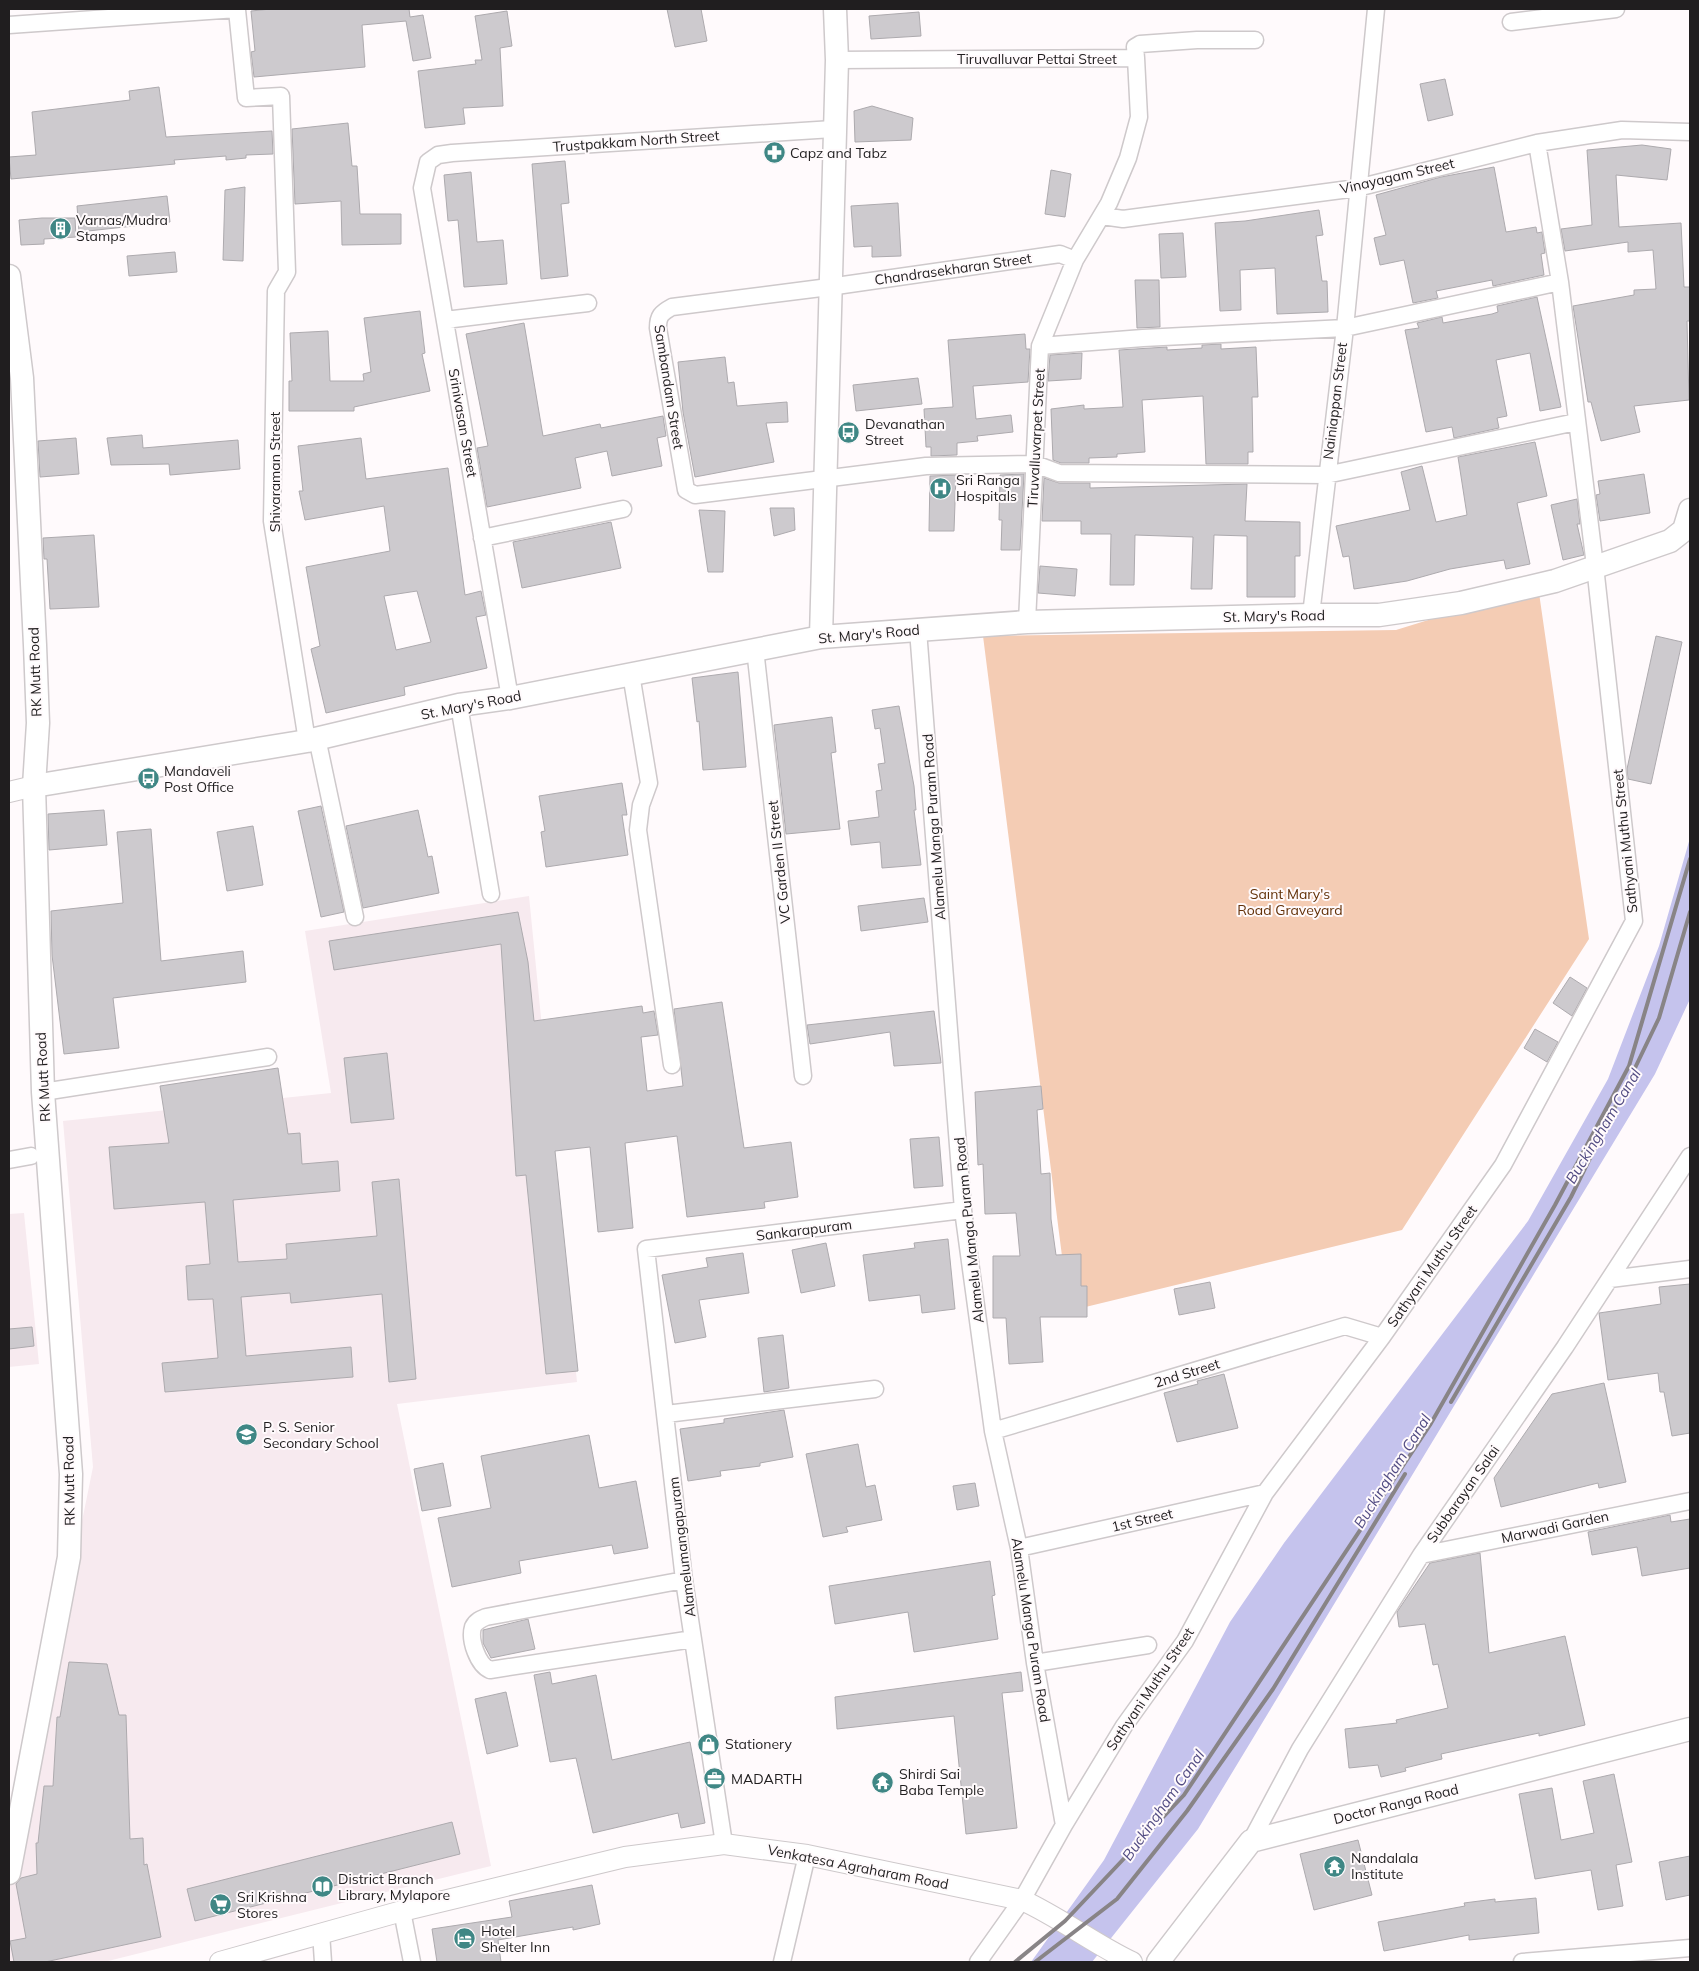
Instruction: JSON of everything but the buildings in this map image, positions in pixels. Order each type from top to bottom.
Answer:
[{"type":"main road","points":[[821,637],[833,129],[837,60],[835,9]]},
{"type":"main road","name":"RK Mutt Road","points":[[9,276],[38,723],[34,786],[43,1092],[71,1474],[69,1557],[9,1873]]},
{"type":"main road","name":"St. Mary's Road","points":[[34,786],[312,740],[459,706],[510,698],[821,637],[1027,622],[1311,614],[1379,615],[1461,603],[1555,580],[1670,541],[1684,530],[1690,510]]},
{"type":"main road","name":"Doctor Ranga Road","points":[[1251,1841],[1690,1729]]},
{"type":"main road","points":[[1158,1962],[1251,1841]]},
{"type":"street","name":"Nainiappan Street","points":[[1311,614],[1326,475],[1345,328],[1357,188],[1376,9]]},
{"type":"street","points":[[1511,22],[1616,9]]},
{"type":"street","points":[[9,25],[237,10]]},
{"type":"street","name":"Shivaraman Street","points":[[237,10],[246,98],[281,96],[287,272],[276,291],[272,521],[312,740],[355,917]]},
{"type":"street","name":"Tiruvalluvar Pettai Street","points":[[837,60],[1136,58],[1135,47],[1140,44],[1197,40],[1255,40]]},
{"type":"street","name":"Tiruvalluvarpet Street","points":[[1027,622],[1040,346],[1076,260],[1102,216],[1128,158],[1139,117],[1136,58]]},
{"type":"street","name":"Trustpakkam North Street","points":[[438,155],[833,129]]},
{"type":"street","name":"Vinayagam Street","points":[[1102,216],[1123,219],[1357,188],[1537,143],[1622,130],[1690,132]]},
{"type":"street","name":"Sathyani Muthu Street","points":[[978,1962],[1022,1900],[1064,1825],[1124,1726],[1185,1641],[1265,1493],[1382,1337],[1503,1166],[1634,921],[1595,566],[1560,282],[1537,143]]},
{"type":"street","name":"Srinivasan Street","points":[[438,155],[428,162],[422,188],[510,698]]},
{"type":"street","name":"Chandrasekharan Street","points":[[829,287],[1060,254],[1076,260]]},
{"type":"street","points":[[1040,346],[1143,338],[1345,328],[1560,282]]},
{"type":"street","name":"Sambandam Street","points":[[826,477],[703,494],[690,494],[684,484],[658,318],[662,312],[672,307],[829,287]]},
{"type":"street","points":[[445,320],[588,303]]},
{"type":"street","points":[[826,477],[926,466],[1035,464],[1059,473],[1326,475],[1576,422]]},
{"type":"street","points":[[482,538],[623,509]]},
{"type":"street","name":"Alamelu Manga Puram Road","points":[[918,630],[963,1210],[993,1431],[1019,1548],[1035,1663],[1064,1825]]},
{"type":"street","name":"VC Garden II Street","points":[[755,649],[803,1076]]},
{"type":"street","points":[[631,674],[649,783],[641,805],[638,830],[672,1065]]},
{"type":"street","points":[[459,706],[490,894]]},
{"type":"street","points":[[9,792],[34,786]]},
{"type":"street","points":[[43,1092],[268,1057]]},
{"type":"street","points":[[9,1160],[31,1156]]},
{"type":"street","name":"Subbarayan Salai","points":[[1251,1841],[1300,1749],[1421,1555],[1610,1279],[1690,1156]]},
{"type":"street","name":"Sankarapuram","points":[[646,1249],[963,1210]]},
{"type":"street","name":"Alamelumangapuram","points":[[646,1249],[684,1580],[724,1844]]},
{"type":"street","points":[[1610,1279],[1690,1269]]},
{"type":"street","name":"2nd Street","points":[[993,1431],[1345,1326],[1382,1337]]},
{"type":"street","points":[[666,1414],[875,1389]]},
{"type":"street","name":"1st Street","points":[[1019,1548],[1265,1493]]},
{"type":"street","name":"Marwadi Garden","points":[[1421,1555],[1690,1501]]},
{"type":"street","points":[[684,1580],[486,1617],[478,1621],[474,1626],[473,1634],[478,1658],[483,1668],[495,1670],[693,1639]]},
{"type":"street","points":[[1035,1663],[1148,1645]]},
{"type":"street","name":"Venkatesa Agraharam Road","points":[[220,1962],[402,1911],[625,1857],[724,1844],[808,1855],[1022,1900],[1050,1913],[1124,1958]]},
{"type":"street","points":[[782,1962],[808,1855]]},
{"type":"street","points":[[402,1911],[412,1962]]},
{"type":"street","points":[[321,1933],[323,1962]]},
{"type":"street","points":[[1522,1962],[1690,1948]]},
{"type":"shaded area","name":"P. S. Senior Secondary School","points":[[529,896],[577,1382],[397,1404],[491,1866],[104,1962],[9,1962],[9,1882],[93,1467],[63,1121],[331,1093],[305,931]]},
{"type":"shaded area","points":[[24,1213],[39,1364],[9,1367],[9,1214]]},
{"type":"green space","name":"Saint Mary's Road Graveyard","points":[[1538,586],[1589,939],[1402,1230],[1069,1311],[983,636],[1396,630]]},
{"type":"water","name":"Buckingham Canal","points":[[1690,838],[1690,999],[1655,1074],[1198,1829],[1092,1962],[1031,1962],[1104,1860],[1230,1622],[1284,1543],[1528,1221],[1608,1079],[1659,946]]},
{"type":"railway","points":[[1015,1962],[1065,1921],[1184,1795],[1430,1425],[1555,1205],[1629,1066],[1690,859]]},
{"type":"railway","points":[[1634,1070],[1659,1018],[1690,912]]},
{"type":"railway","points":[[1451,1402],[1571,1197],[1616,1105]]},
{"type":"railway","points":[[1035,1962],[1117,1899],[1187,1811],[1273,1689],[1405,1474]]},
{"type":"place","name":"Capz and Tabz","points":[[774,153]]},
{"type":"place","name":"Varnas/Mudra Stamps","points":[[60,228]]},
{"type":"place","name":"Devanathan Street","points":[[849,432]]},
{"type":"place","name":"Sri Ranga Hospitals","points":[[940,488]]},
{"type":"place","name":"Mandaveli Post Office","points":[[148,779]]},
{"type":"place","name":"P. S. Senior Secondary School","points":[[247,1435]]},
{"type":"place","name":"Stationery","points":[[709,1744]]},
{"type":"place","name":"MADARTH","points":[[715,1779]]},
{"type":"place","name":"Shirdi Sai Baba Temple","points":[[883,1782]]},
{"type":"place","name":"Nandalala Institute","points":[[1335,1866]]},
{"type":"place","name":"District Branch Library, Mylapore","points":[[322,1887]]},
{"type":"place","name":"Sri Krishna Stores","points":[[221,1905]]},
{"type":"place","name":"Hotel Shelter Inn","points":[[465,1939]]}]
